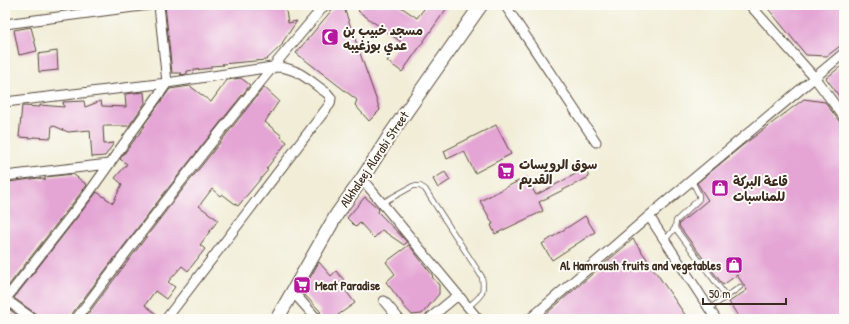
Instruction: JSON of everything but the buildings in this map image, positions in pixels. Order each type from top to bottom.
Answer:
[{"type":"main road","name":"Alkhaleej Alarabi Street","points":[[277,319],[337,214],[362,179],[392,132],[481,5]]},
{"type":"street","points":[[5,24],[149,5]]},
{"type":"street","points":[[33,319],[5,299],[88,194],[167,83],[159,5]]},
{"type":"street","points":[[76,319],[122,257],[272,67],[325,5]]},
{"type":"street","points":[[505,5],[596,142]]},
{"type":"street","points":[[750,5],[814,78],[844,117]]},
{"type":"street","points":[[530,319],[649,216],[844,53]]},
{"type":"street","points":[[5,102],[167,83],[272,67],[284,67],[295,70],[327,93],[330,98],[330,104],[166,319]]},
{"type":"street","points":[[246,71],[263,79]]},
{"type":"street","points":[[5,176],[109,164]]},
{"type":"street","points":[[362,179],[478,319]]},
{"type":"street","points":[[649,216],[716,319]]},
{"type":"street","points":[[293,292],[316,319]]},
{"type":"street","points":[[429,319],[458,295]]},
{"type":"street","points":[[384,301],[400,319]]},
{"type":"lane","points":[[665,240],[675,228],[676,221],[699,199],[699,195],[692,180]]},
{"type":"lane","points":[[382,203],[413,186],[420,186],[425,189],[482,277],[484,288],[480,297],[468,307]]},
{"type":"lane","points":[[675,228],[726,296]]},
{"type":"lane","points":[[709,309],[740,287]]},
{"type":"place","name":"مسجد خبيب بن عدي بوزغيبه","points":[[330,37]]},
{"type":"place","name":"سوق الرويسات القديم","points":[[506,171]]},
{"type":"place","name":"قاعة البركة للمناسبات","points":[[720,188]]},
{"type":"place","name":"Al Hamroush fruits and vegetables","points":[[734,265]]},
{"type":"place","name":"Meat Paradise","points":[[302,285]]}]
